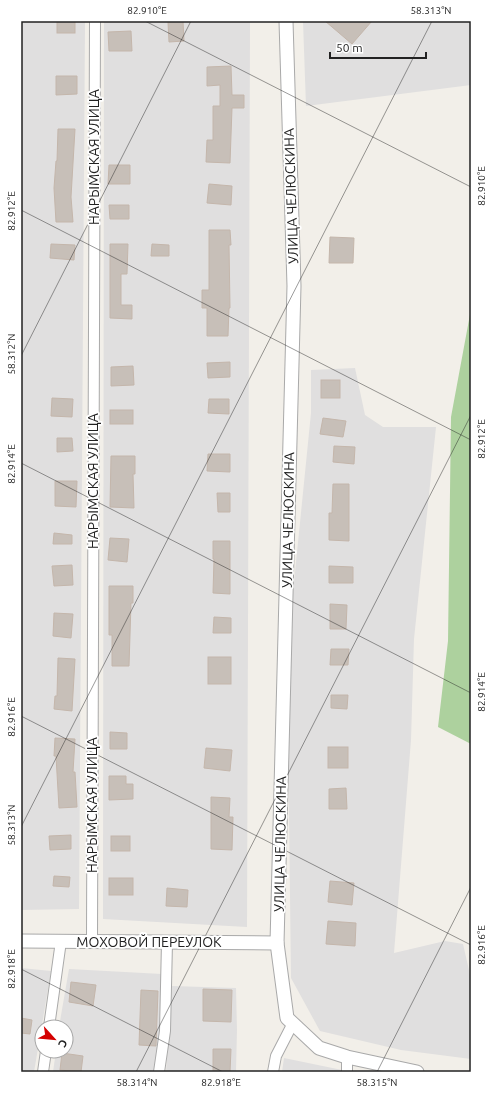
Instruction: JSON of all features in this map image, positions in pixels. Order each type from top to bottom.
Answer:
[{"type":"street","name":"НАРЫМСКАЯ УЛИЦА","points":[[92,941],[95,21]]},
{"type":"street","name":"УЛИЦА ЧЕЛЮСКИНА","points":[[286,21],[294,286],[277,943],[290,1020]]},
{"type":"street","name":"МОХОВОЙ ПЕРЕУЛОК","points":[[21,941],[277,943]]},
{"type":"street","points":[[50,1019],[61,941]]},
{"type":"street","points":[[159,1072],[165,1031],[167,942]]},
{"type":"street","points":[[273,1072],[276,1056],[290,1020],[319,1048],[348,1057],[417,1072]]},
{"type":"street","points":[[347,1072],[348,1057]]},
{"type":"street","points":[[43,1072],[45,1059]]},
{"type":"shaded area","points":[[21,21],[85,21],[79,909],[21,910]]},
{"type":"shaded area","points":[[104,21],[250,21],[247,927],[103,919]]},
{"type":"shaded area","points":[[303,21],[471,21],[471,85],[306,106]]},
{"type":"shaded area","points":[[355,368],[365,415],[383,427],[436,427],[414,639],[411,740],[394,953],[445,941],[463,944],[471,979],[471,1059],[401,1050],[320,1031],[291,978],[288,729],[290,622],[311,413],[311,370]]},
{"type":"shaded area","points":[[21,968],[51,971],[43,1019],[34,1019],[34,1059],[36,1059],[34,1072],[21,1072]]},
{"type":"shaded area","points":[[69,969],[162,974],[158,1053],[154,1072],[53,1072],[55,1059],[74,1059],[74,1019],[60,1019]]},
{"type":"shaded area","points":[[172,986],[236,988],[236,1071],[244,1072],[166,1072]]},
{"type":"shaded area","points":[[284,1058],[342,1070],[342,1072],[282,1072]]},
{"type":"green space","points":[[471,309],[471,744],[438,727],[448,641],[451,417]]},
{"type":"building","points":[[57,21],[75,21],[75,33],[57,33]]},
{"type":"building","points":[[183,21],[184,41],[169,42],[168,22]]},
{"type":"building","points":[[325,21],[372,21],[352,44]]},
{"type":"building","points":[[131,31],[132,51],[109,51],[108,32]]},
{"type":"building","points":[[231,66],[232,95],[244,95],[244,108],[232,108],[230,163],[206,162],[207,140],[213,140],[213,106],[220,106],[220,85],[207,86],[207,67]]},
{"type":"building","points":[[56,76],[77,76],[77,94],[56,95]]},
{"type":"building","points":[[58,129],[75,129],[71,197],[73,222],[56,222],[54,188]]},
{"type":"building","points":[[109,165],[130,165],[130,184],[108,184]]},
{"type":"building","points":[[209,184],[232,186],[231,205],[207,203]]},
{"type":"building","points":[[109,205],[129,205],[129,219],[110,219]]},
{"type":"building","points":[[209,230],[230,230],[230,308],[228,336],[207,336],[207,308],[202,308],[202,290],[209,290]]},
{"type":"building","points":[[330,237],[354,238],[353,263],[329,263]]},
{"type":"building","points":[[51,244],[75,245],[74,260],[50,258]]},
{"type":"building","points":[[110,244],[128,244],[127,274],[121,274],[121,305],[132,305],[132,319],[110,318]]},
{"type":"building","points":[[152,244],[169,245],[169,256],[151,256]]},
{"type":"building","points":[[230,362],[230,377],[208,378],[207,363]]},
{"type":"building","points":[[133,366],[134,385],[111,386],[111,367]]},
{"type":"building","points":[[321,380],[340,380],[340,398],[321,398]]},
{"type":"building","points":[[52,398],[73,399],[72,417],[51,416]]},
{"type":"building","points":[[209,399],[229,399],[229,414],[208,413]]},
{"type":"building","points":[[110,410],[133,410],[133,424],[110,424]]},
{"type":"building","points":[[323,418],[346,421],[343,437],[320,434]]},
{"type":"building","points":[[57,438],[72,438],[73,451],[57,452]]},
{"type":"building","points":[[334,446],[355,447],[354,464],[333,462]]},
{"type":"building","points":[[208,454],[230,454],[230,472],[207,471]]},
{"type":"building","points":[[111,456],[135,456],[135,474],[133,474],[134,508],[110,507]]},
{"type":"building","points":[[55,481],[77,481],[76,507],[55,506]]},
{"type":"building","points":[[333,484],[349,484],[349,541],[329,540],[329,513],[332,513]]},
{"type":"building","points":[[217,493],[230,493],[230,512],[218,512]]},
{"type":"building","points":[[54,533],[72,535],[72,544],[53,544]]},
{"type":"building","points":[[110,538],[129,539],[127,562],[108,560]]},
{"type":"building","points":[[213,541],[230,541],[230,594],[213,593]]},
{"type":"building","points":[[72,565],[73,585],[54,586],[52,566]]},
{"type":"building","points":[[329,566],[353,567],[353,583],[329,583]]},
{"type":"building","points":[[109,586],[133,586],[129,666],[112,666],[112,635],[109,635]]},
{"type":"building","points":[[330,604],[347,605],[346,629],[330,629]]},
{"type":"building","points":[[54,613],[73,614],[71,638],[53,636]]},
{"type":"building","points":[[214,617],[231,618],[231,633],[213,633]]},
{"type":"building","points":[[331,649],[349,649],[348,665],[330,665]]},
{"type":"building","points":[[208,657],[231,657],[231,684],[208,684]]},
{"type":"building","points":[[58,658],[75,659],[72,711],[54,709],[55,696],[57,696]]},
{"type":"building","points":[[331,695],[348,695],[347,709],[331,708]]},
{"type":"building","points":[[110,732],[127,733],[127,749],[110,749]]},
{"type":"building","points":[[55,738],[75,739],[73,772],[75,772],[77,807],[59,808],[56,756],[54,756]]},
{"type":"building","points":[[328,747],[348,747],[348,768],[328,768]]},
{"type":"building","points":[[206,748],[232,750],[230,771],[204,768]]},
{"type":"building","points":[[109,776],[126,776],[126,784],[133,784],[133,799],[109,800]]},
{"type":"building","points":[[346,788],[347,809],[329,809],[329,789]]},
{"type":"building","points":[[211,797],[230,798],[229,817],[233,817],[232,850],[211,849]]},
{"type":"building","points":[[71,835],[71,849],[50,850],[49,836]]},
{"type":"building","points":[[111,836],[130,836],[130,851],[111,851]]},
{"type":"building","points":[[54,876],[70,877],[69,887],[53,886]]},
{"type":"building","points":[[109,878],[133,878],[133,895],[109,895]]},
{"type":"building","points":[[330,881],[354,883],[352,905],[328,902]]},
{"type":"building","points":[[167,888],[188,890],[187,907],[166,906]]},
{"type":"building","points":[[328,921],[356,923],[355,946],[326,944]]},
{"type":"building","points":[[71,982],[96,985],[93,1006],[69,1002]]},
{"type":"building","points":[[203,989],[232,990],[231,1022],[203,1021]]},
{"type":"building","points":[[141,990],[158,991],[156,1046],[139,1045]]},
{"type":"building","points":[[21,1018],[32,1020],[30,1034],[21,1033]]},
{"type":"building","points":[[213,1049],[231,1049],[230,1072],[213,1072]]},
{"type":"building","points":[[74,1055],[83,1056],[81,1072],[60,1070],[61,1059],[74,1059]]}]
